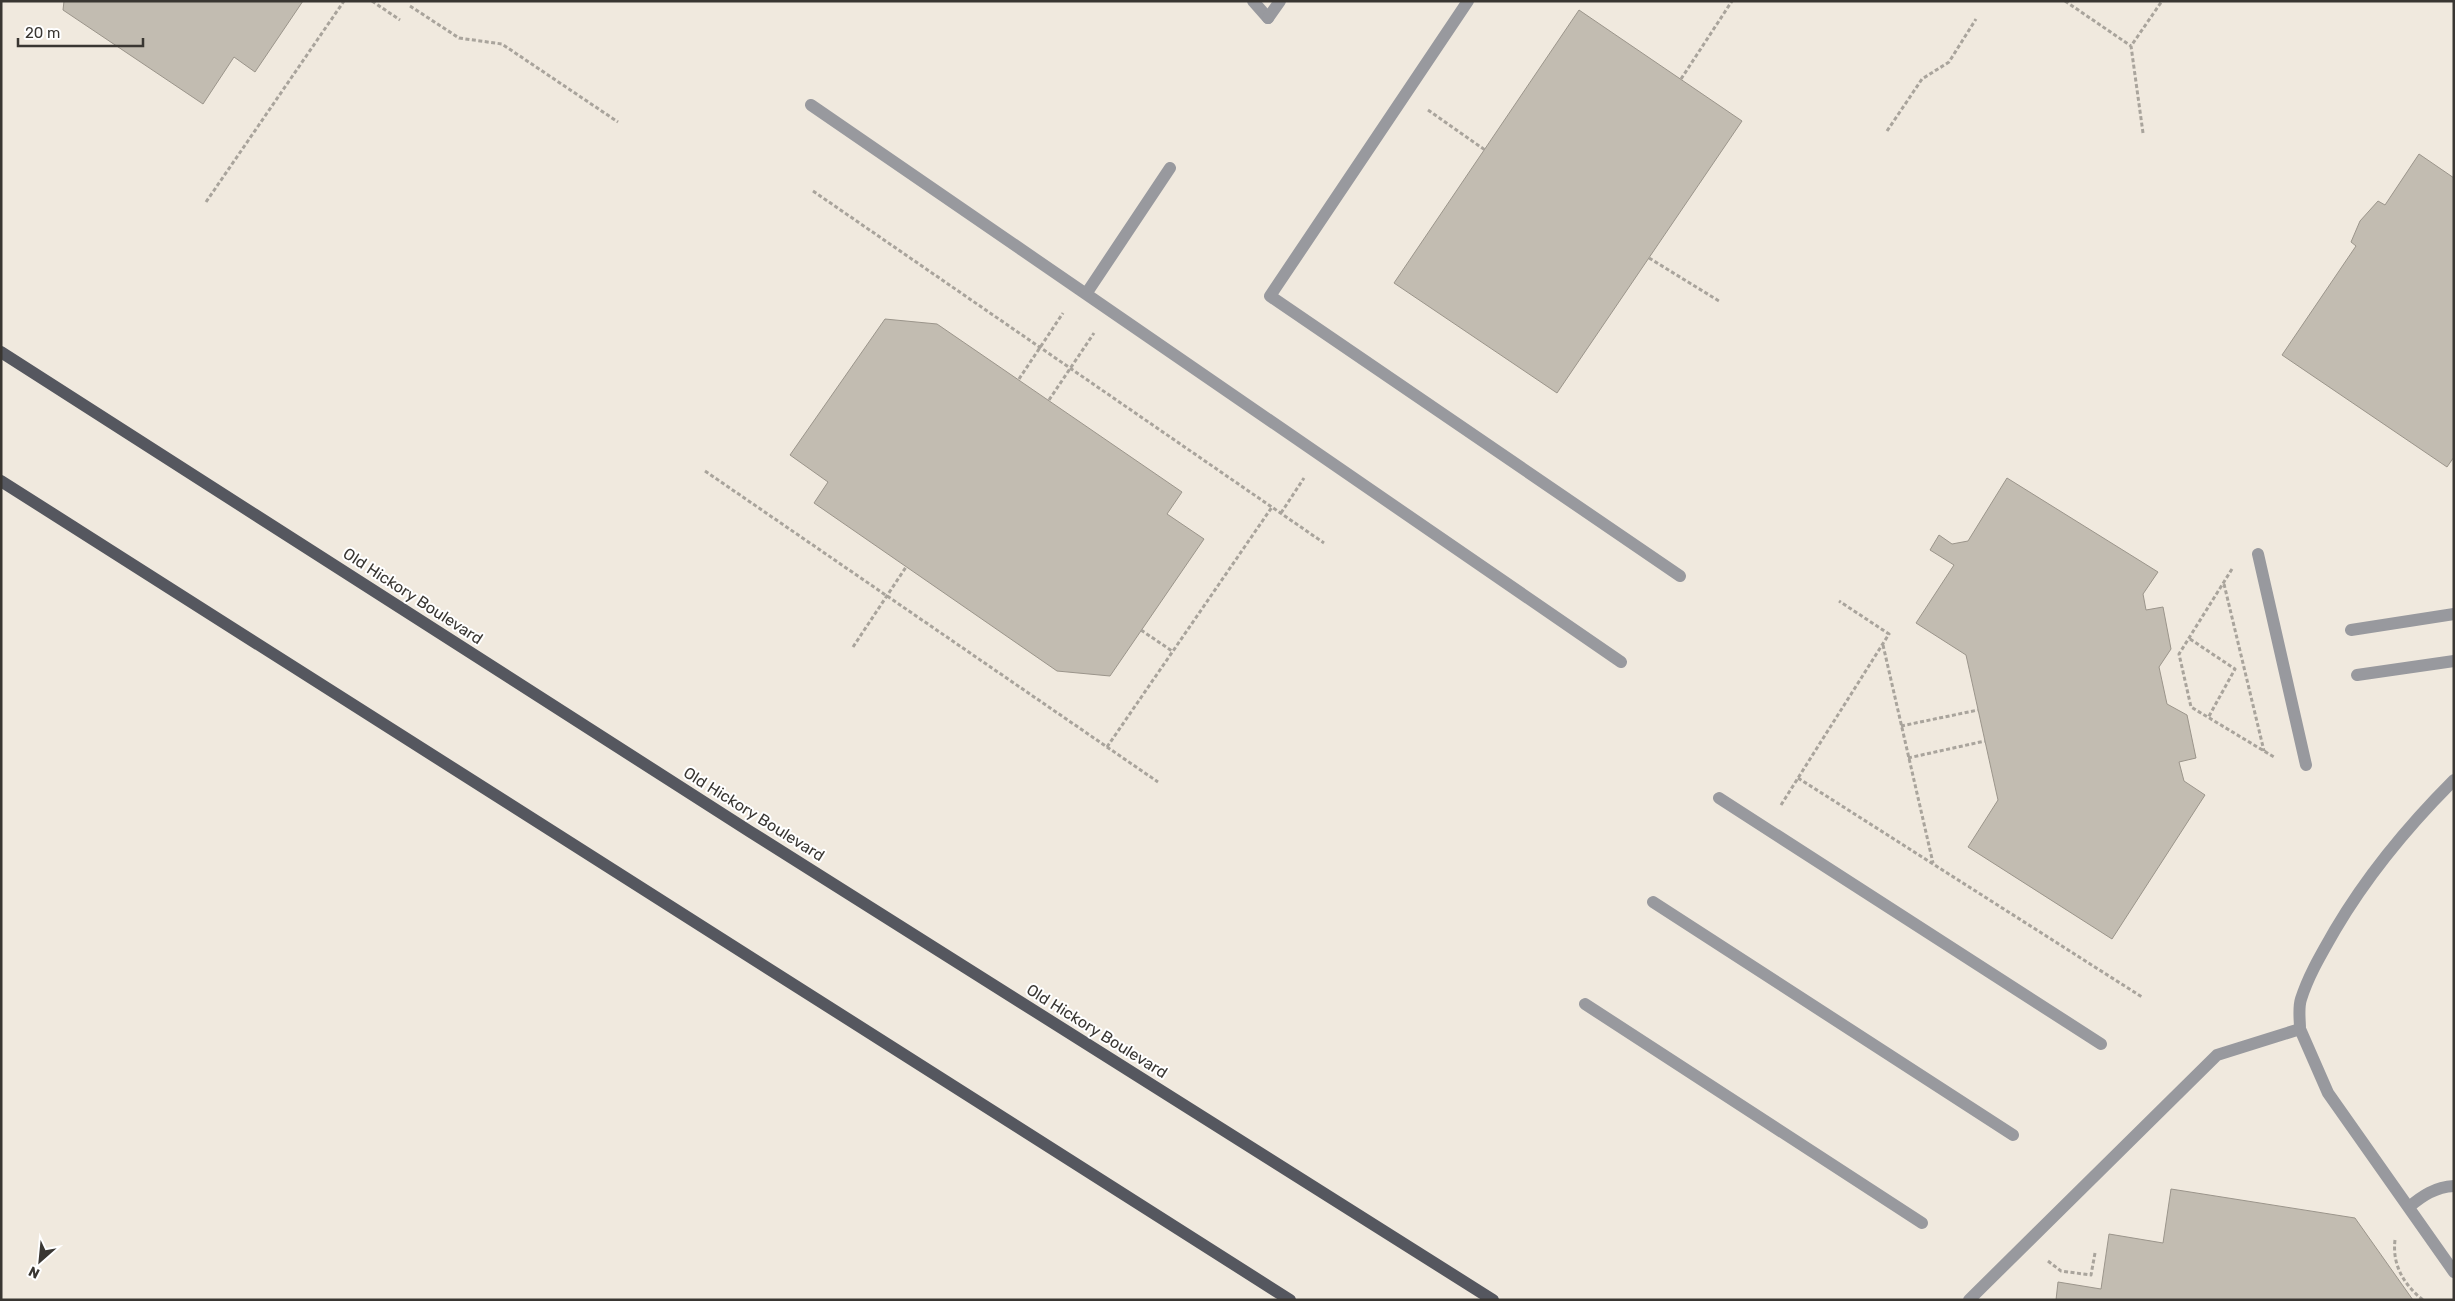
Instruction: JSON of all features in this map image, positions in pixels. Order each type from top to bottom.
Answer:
[{"type":"main road","name":"Old Hickory Boulevard","points":[[1,352],[749,831],[1493,1300]]},
{"type":"main road","points":[[1,481],[1290,1300]]},
{"type":"street","points":[[1253,1],[1268,18],[1280,1]]},
{"type":"street","points":[[1468,1],[1270,296],[1680,576]]},
{"type":"street","points":[[811,105],[1621,662]]},
{"type":"street","points":[[1083,292],[1170,168]]},
{"type":"street","points":[[2258,554],[2306,765]]},
{"type":"street","points":[[2351,630],[2454,614]]},
{"type":"street","points":[[2358,675],[2454,660]]},
{"type":"street","points":[[2454,780],[2425,808],[2380,860],[2314,966],[2300,1001],[2300,1030],[2328,1093],[2454,1272]]},
{"type":"street","points":[[1719,798],[2101,1044]]},
{"type":"street","points":[[1653,902],[2013,1134]]},
{"type":"street","points":[[1585,1004],[1922,1223]]},
{"type":"street","points":[[1969,1300],[2217,1054],[2300,1030]]},
{"type":"street","points":[[2409,1207],[2433,1190],[2454,1186]]},
{"type":"path","points":[[206,202],[344,1]]},
{"type":"path","points":[[372,1],[400,20]]},
{"type":"path","points":[[1681,79],[1732,1]]},
{"type":"path","points":[[2065,1],[2131,46]]},
{"type":"path","points":[[2143,133],[2131,46],[2162,1]]},
{"type":"path","points":[[410,6],[459,38],[502,44],[618,122]]},
{"type":"path","points":[[1887,130],[1922,79],[1949,62],[1976,20]]},
{"type":"path","points":[[1406,95],[1485,150]]},
{"type":"path","points":[[813,192],[1324,543]]},
{"type":"path","points":[[1649,258],[1719,302]]},
{"type":"path","points":[[1019,379],[1083,292]]},
{"type":"path","points":[[1049,400],[1109,310]]},
{"type":"path","points":[[1280,513],[1319,455]]},
{"type":"path","points":[[705,471],[1158,782]]},
{"type":"path","points":[[1107,747],[1272,507]]},
{"type":"path","points":[[2237,562],[2180,654],[2191,708],[2279,759]]},
{"type":"path","points":[[853,647],[906,567]]},
{"type":"path","points":[[2224,584],[2264,751]]},
{"type":"path","points":[[1766,828],[1889,634],[1839,601]]},
{"type":"path","points":[[1141,630],[1172,651]]},
{"type":"path","points":[[2190,639],[2235,669],[2244,667]]},
{"type":"path","points":[[1883,644],[1933,864]]},
{"type":"path","points":[[2208,718],[2235,669]]},
{"type":"path","points":[[1901,726],[1978,710]]},
{"type":"path","points":[[1908,758],[1985,741]]},
{"type":"path","points":[[1798,778],[2142,997]]},
{"type":"path","points":[[2409,1207],[2397,1230],[2394,1248],[2397,1266],[2406,1285],[2423,1300]]},
{"type":"path","points":[[2026,1242],[2061,1271],[2091,1275],[2095,1253]]},
{"type":"building","points":[[64,1],[303,1],[255,72],[234,57],[203,104],[63,10]]},
{"type":"building","points":[[1579,10],[1742,121],[1557,393],[1394,283]]},
{"type":"building","points":[[2419,154],[2454,178],[2454,457],[2447,467],[2282,355],[2356,246],[2351,242],[2360,221],[2378,201],[2385,205]]},
{"type":"building","points":[[885,319],[937,324],[1182,492],[1167,514],[1204,539],[1110,676],[1057,671],[814,503],[828,482],[790,455]]},
{"type":"building","points":[[2007,478],[2158,572],[2143,594],[2146,610],[2163,607],[2171,649],[2159,667],[2167,704],[2187,715],[2196,758],[2179,762],[2184,781],[2205,795],[2112,939],[1968,847],[1998,800],[1966,655],[1916,623],[1954,565],[1930,550],[1939,535],[1952,544],[1968,541]]},
{"type":"building","points":[[2171,1189],[2355,1218],[2413,1300],[2056,1300],[2058,1282],[2101,1289],[2109,1234],[2163,1243]]}]
